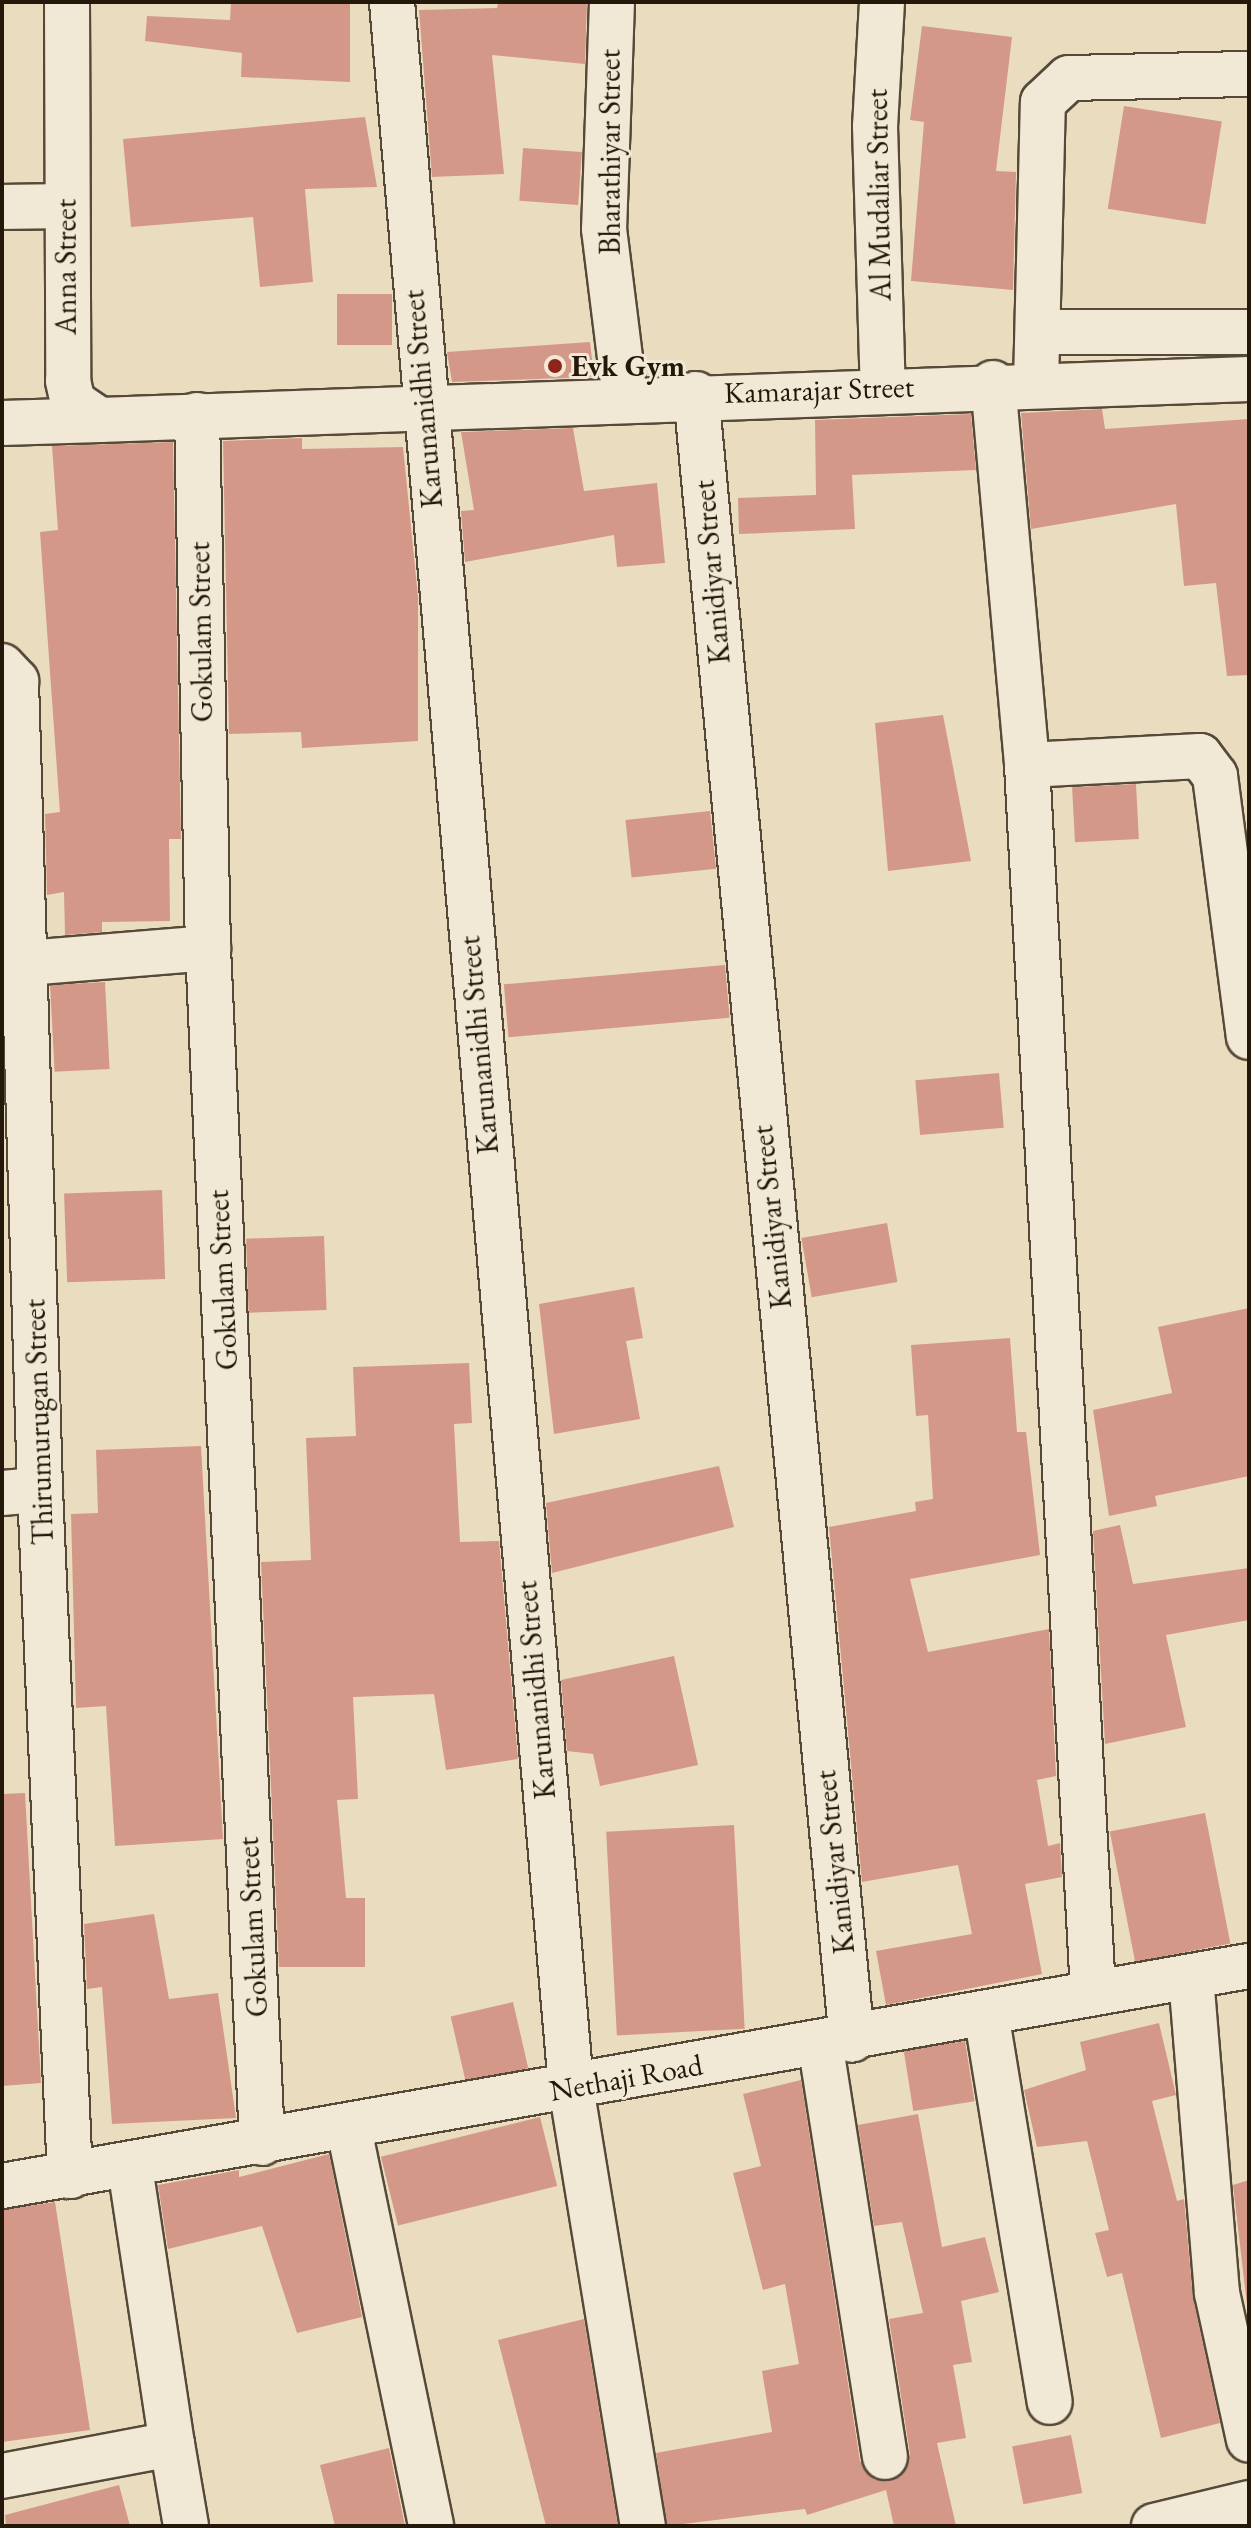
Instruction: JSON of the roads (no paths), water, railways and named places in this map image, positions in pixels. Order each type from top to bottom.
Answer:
[{"type":"street","name":"Anna Street","points":[[67,2],[65,206],[68,381],[73,402],[100,420]]},
{"type":"street","name":"Karunanidhi Street","points":[[392,2],[423,414],[571,2087],[643,2526]]},
{"type":"street","name":"Bharathiyar Street","points":[[612,2],[604,229],[625,397]]},
{"type":"street","name":"Al Mudaliar Street","points":[[882,2],[875,126],[883,389]]},
{"type":"street","points":[[1036,384],[1037,123],[1053,88],[1069,78],[1249,74]]},
{"type":"street","points":[[2,207],[65,206]]},
{"type":"street","points":[[1038,332],[1249,332]]},
{"type":"street","name":"Kamarajar Street","points":[[197,415],[423,414],[625,397],[993,383],[1249,379]]},
{"type":"street","points":[[993,383],[1027,765],[1093,1990]]},
{"type":"street","name":"Kanidiyar Street","points":[[696,394],[836,2041],[885,2457]]},
{"type":"street","points":[[2,423],[197,415]]},
{"type":"street","name":"Gokulam Street","points":[[197,415],[208,948],[262,2143]]},
{"type":"street","name":"Thirumurugan Street","points":[[6,668],[15,964],[21,1491],[70,2176]]},
{"type":"street","points":[[1027,765],[1200,756],[1215,776],[1249,1037]]},
{"type":"street","points":[[15,964],[208,948]]},
{"type":"street","name":"Nethaji Road","points":[[2,2186],[349,2129],[986,2013],[1093,1990],[1249,1966]]},
{"type":"street","points":[[1191,1977],[1217,2293],[1249,2440]]},
{"type":"street","points":[[986,2013],[1050,2402]]},
{"type":"street","points":[[349,2129],[431,2526]]},
{"type":"street","points":[[130,2167],[186,2526]]},
{"type":"street","points":[[2,2476],[172,2444]]},
{"type":"street","points":[[1154,2526],[1249,2503]]},
{"type":"place","name":"Evk Gym","points":[[555,366]]}]
